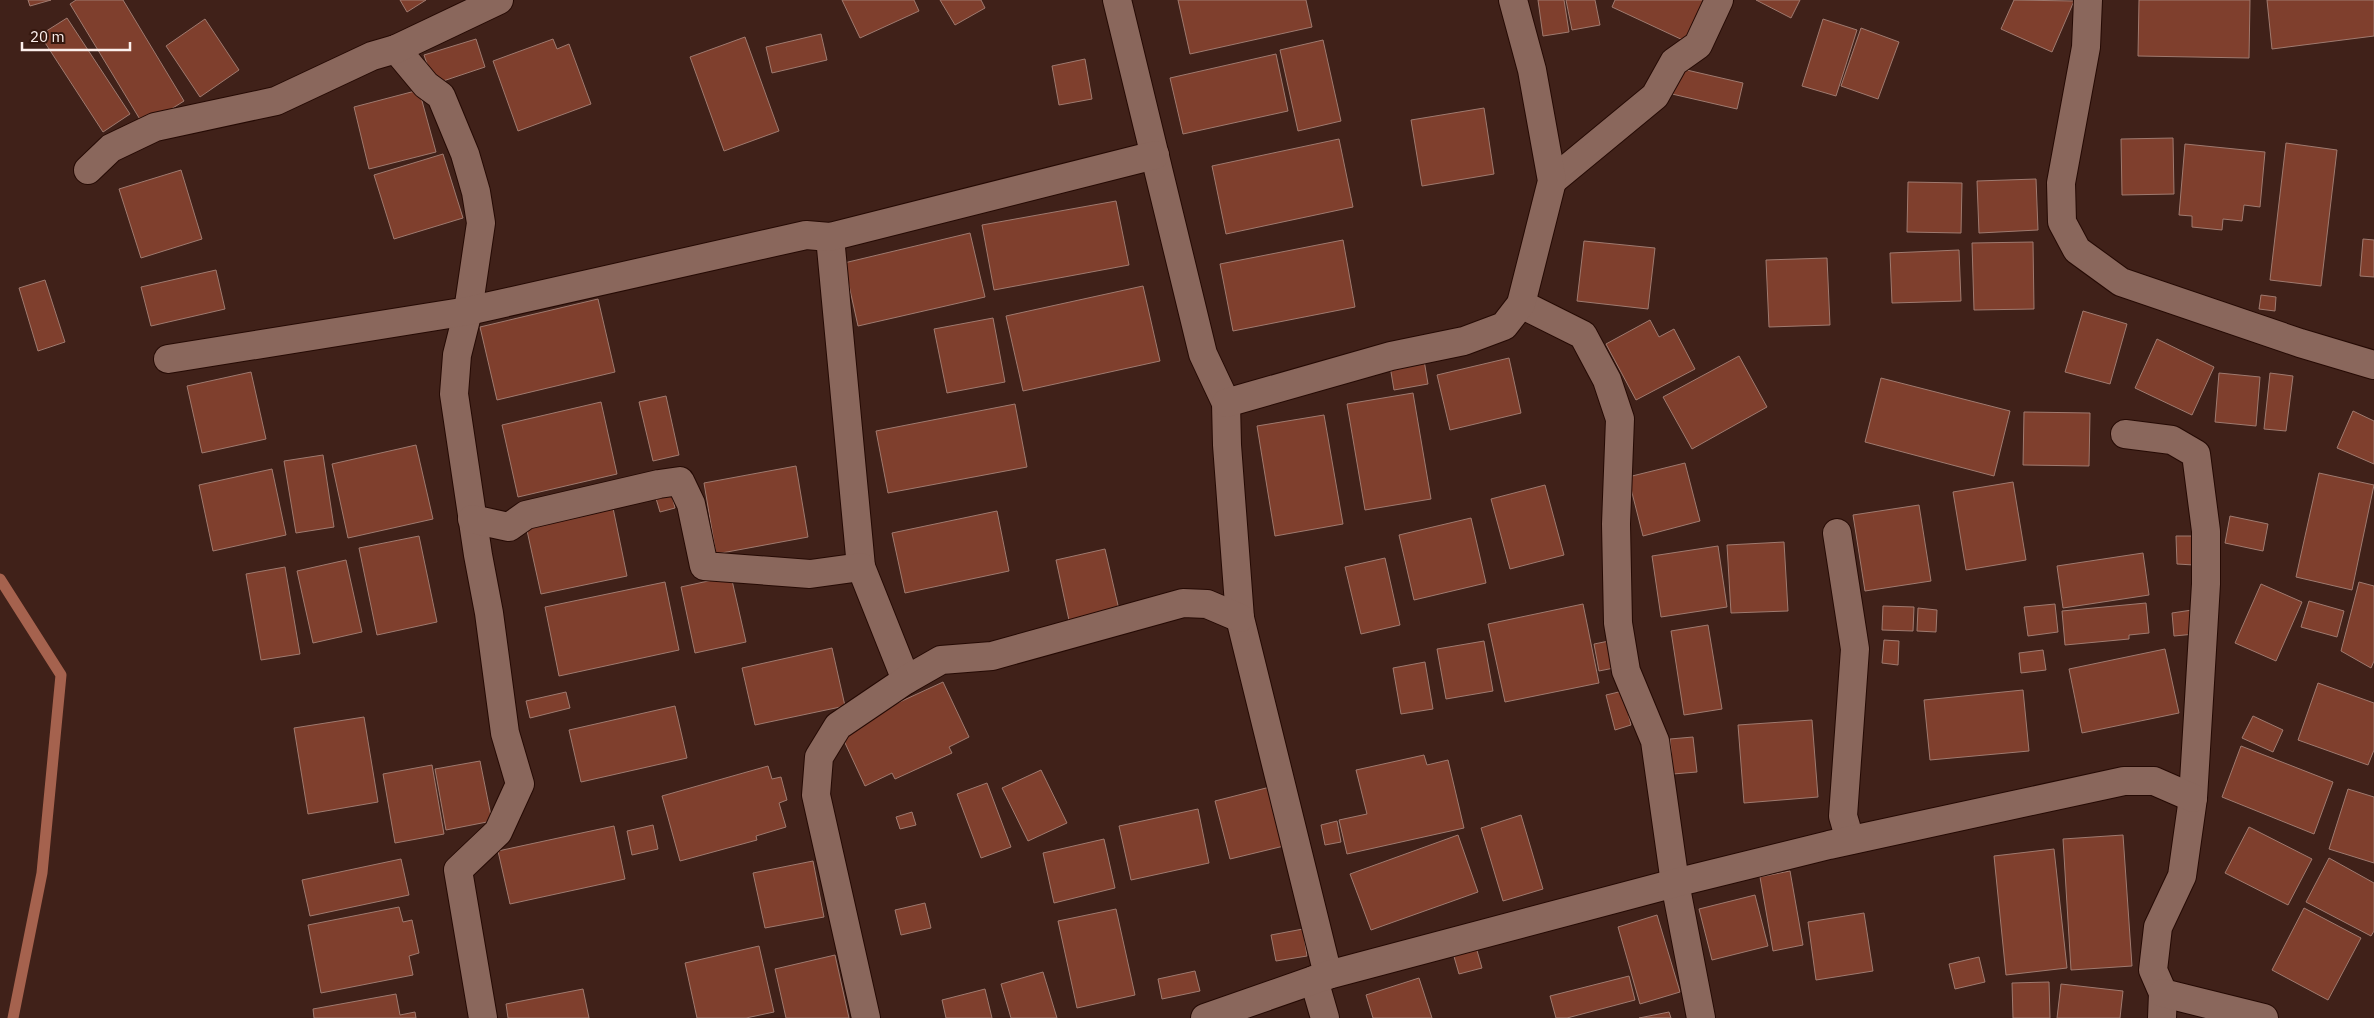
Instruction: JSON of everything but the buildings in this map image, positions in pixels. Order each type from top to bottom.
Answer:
[{"type":"street","points":[[88,170],[112,148],[155,127],[276,101],[372,56],[396,49],[499,0]]},
{"type":"street","points":[[1117,0],[1203,354],[1226,403],[1227,444],[1240,618],[1321,978],[1326,1018]]},
{"type":"street","points":[[1226,403],[1391,356],[1464,341],[1504,326],[1521,304],[1552,181],[1532,70],[1513,0]]},
{"type":"street","points":[[1552,181],[1655,96],[1674,62],[1698,45],[1719,0]]},
{"type":"street","points":[[2088,0],[2086,47],[2062,183],[2062,222],[2077,250],[2122,282],[2300,343],[2374,365]]},
{"type":"street","points":[[396,49],[426,85],[441,96],[465,154],[476,192],[481,223],[468,311],[456,355],[454,394],[472,518],[489,613],[505,733],[520,784],[498,832],[458,870],[483,1018]]},
{"type":"street","points":[[168,359],[468,311],[806,235],[830,237],[1155,155]]},
{"type":"street","points":[[830,237],[861,567],[906,680]]},
{"type":"street","points":[[1521,304],[1583,335],[1607,380],[1620,419],[1616,524],[1618,623],[1626,671],[1655,741],[1675,883],[1701,1018]]},
{"type":"street","points":[[2125,434],[2172,440],[2196,454],[2206,531],[2206,584],[2193,798],[2182,876],[2158,927],[2153,970],[2162,1005],[2264,1018]]},
{"type":"street","points":[[472,518],[509,527],[526,515],[659,484],[680,481],[691,504],[704,566],[810,574],[861,567]]},
{"type":"street","points":[[1837,533],[1855,649],[1843,816],[1850,840]]},
{"type":"street","points":[[866,1018],[816,795],[819,757],[838,726],[906,680],[941,660],[992,656],[1183,603],[1207,604],[1240,618]]},
{"type":"street","points":[[1205,1018],[1321,978],[1675,883],[1850,840],[2124,781],[2154,782],[2193,798]]},
{"type":"waterway","points":[[0,579],[61,675],[42,873],[13,1018]]}]
